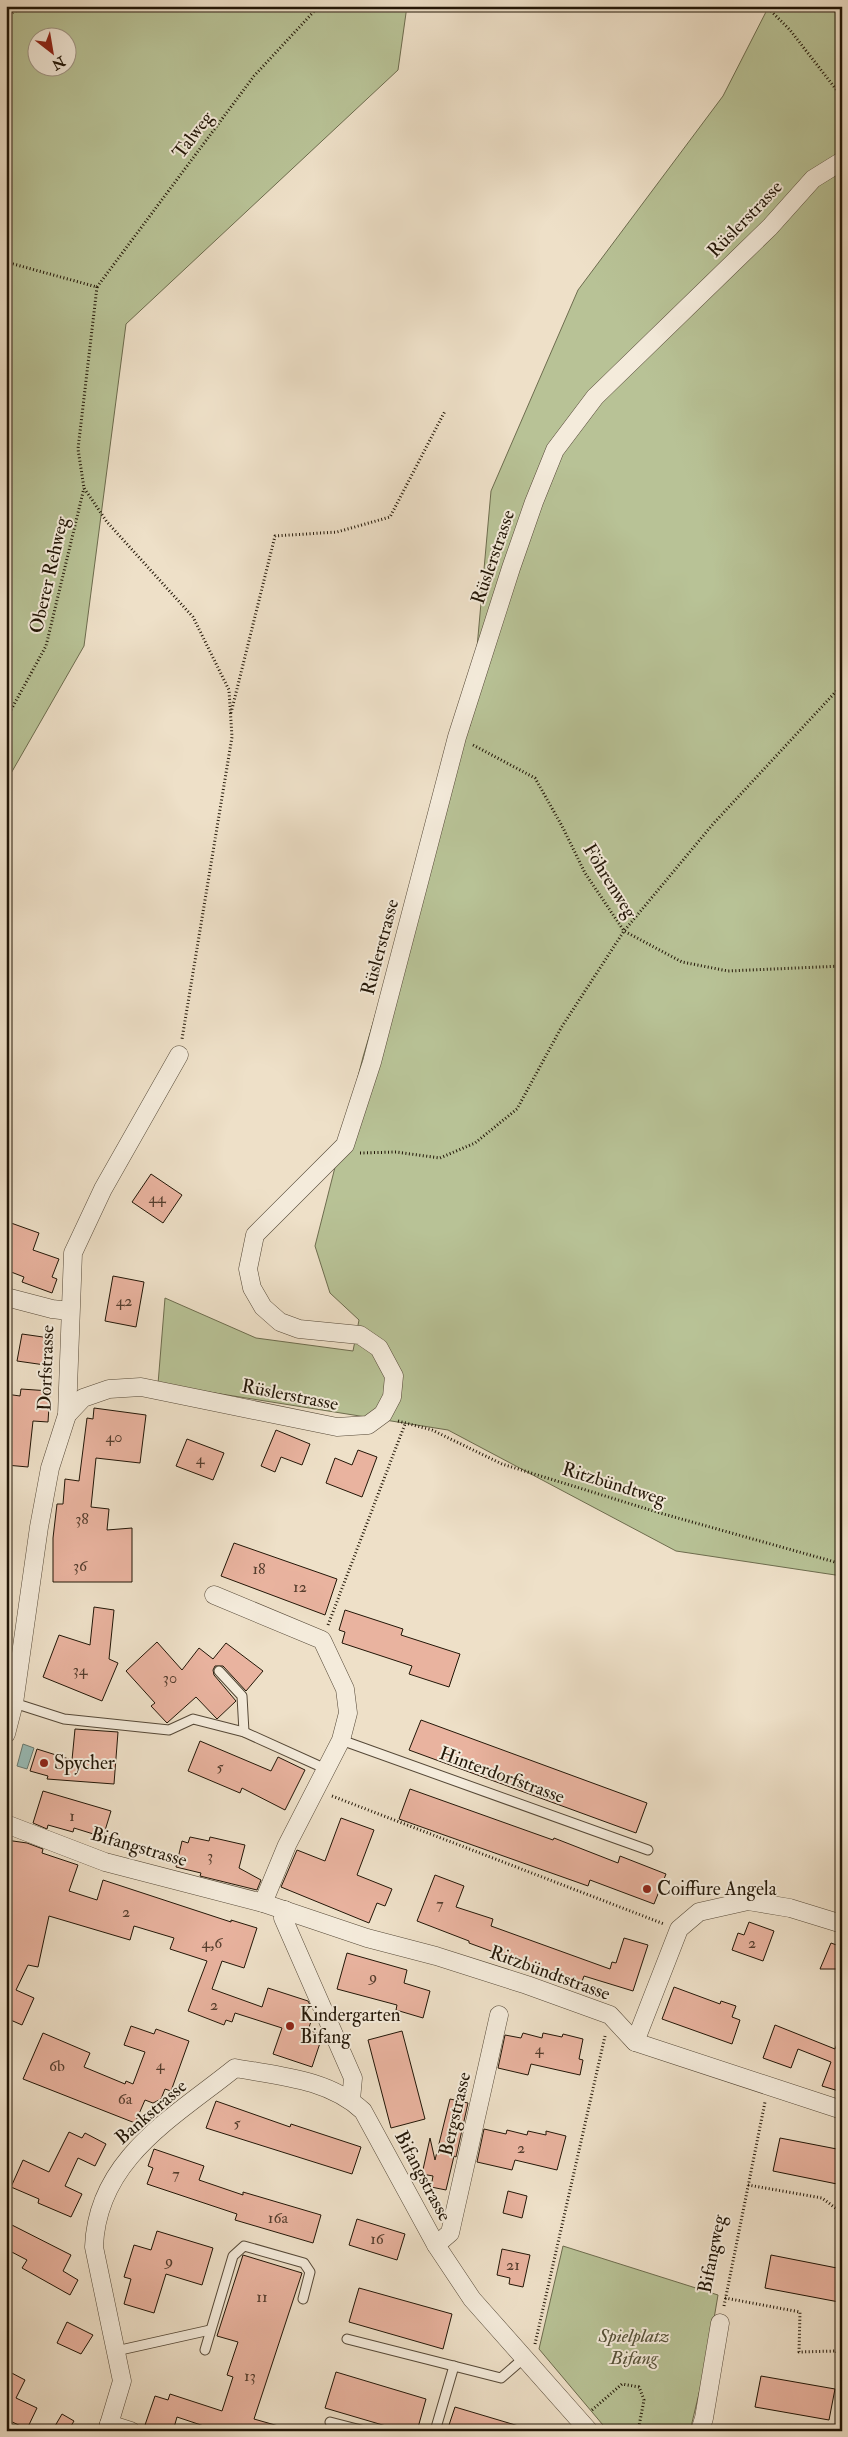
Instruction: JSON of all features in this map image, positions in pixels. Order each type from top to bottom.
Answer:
[{"type":"street","name":"Rüslerstrasse","points":[[68,1415],[84,1398],[109,1389],[141,1387],[337,1427],[368,1425],[384,1414],[392,1397],[394,1376],[379,1348],[360,1335],[299,1329],[280,1322],[263,1307],[252,1288],[248,1269],[255,1235],[345,1145],[372,1062],[457,737],[510,568],[555,450],[595,397],[770,227],[813,179],[842,161]]},
{"type":"street","name":"Dorfstrasse","points":[[6,1734],[48,1477],[68,1415],[69,1311],[73,1252],[103,1189],[180,1056]]},
{"type":"street","points":[[6,1297],[52,1309],[69,1311]]},
{"type":"street","points":[[214,1595],[322,1640],[345,1689],[348,1713],[342,1740],[287,1845],[263,1903]]},
{"type":"street","name":"Bifangstrasse","points":[[6,1824],[105,1862],[263,1903]]},
{"type":"street","points":[[635,2042],[679,1929],[700,1912],[748,1901],[790,1908],[842,1924]]},
{"type":"street","name":"Ritzbündtstrasse","points":[[263,1903],[366,1938],[436,1956],[527,1985],[610,2015],[635,2042],[842,2110]]},
{"type":"street","points":[[285,1910],[283,1918],[353,2078],[351,2100]]},
{"type":"street","name":"Bergstrasse","points":[[436,2245],[450,2233],[499,2016]]},
{"type":"street","name":"Bankstrasse","points":[[108,2428],[122,2381],[94,2247],[95,2224],[104,2198],[117,2172],[137,2147],[235,2068],[295,2078],[335,2091],[351,2100]]},
{"type":"street","name":"Bifangstrasse","points":[[351,2100],[363,2111],[373,2126],[436,2245],[472,2299],[584,2425]]},
{"type":"street","points":[[700,2431],[704,2418],[720,2323]]},
{"type":"street","points":[[108,2428],[131,2431]]},
{"type":"lane","points":[[219,1671],[242,1696],[244,1732]]},
{"type":"lane","points":[[10,1703],[64,1719],[169,1730],[194,1719],[244,1732],[326,1769]]},
{"type":"lane","name":"Hinterdorfstrasse","points":[[342,1740],[648,1850]]},
{"type":"lane","points":[[205,2350],[233,2256],[244,2246],[304,2263],[310,2272],[303,2299]]},
{"type":"lane","points":[[116,2351],[210,2330]]},
{"type":"lane","points":[[346,2339],[501,2378],[524,2358]]},
{"type":"lane","points":[[435,2431],[454,2366]]},
{"type":"lane","points":[[330,2422],[365,2431]]},
{"type":"path","points":[[6,16],[25,6]]},
{"type":"path","name":"Talweg","points":[[97,287],[254,76],[319,6]]},
{"type":"path","points":[[766,6],[790,30],[842,97]]},
{"type":"path","points":[[6,262],[97,287],[78,449],[84,488],[107,522],[193,617],[229,690],[232,737],[180,1056]]},
{"type":"path","points":[[231,716],[264,589],[275,536],[337,532],[390,517],[445,411]]},
{"type":"path","name":"Oberer Rehweg","points":[[6,719],[46,646],[84,488]]},
{"type":"path","points":[[337,1153],[396,1152],[440,1158],[475,1143],[517,1109],[561,1028],[624,931],[713,824],[842,685]]},
{"type":"path","name":"Föhrenweg","points":[[457,737],[535,778],[562,826],[584,873],[624,931],[682,962],[728,971],[842,966]]},
{"type":"path","name":"Ritzbündtweg","points":[[384,1414],[405,1424],[432,1430],[502,1464],[660,1513],[842,1564]]},
{"type":"path","points":[[322,1640],[405,1424]]},
{"type":"path","points":[[315,1790],[679,1929]]},
{"type":"path","points":[[524,2358],[534,2348],[610,2015]]},
{"type":"path","name":"Bifangweg","points":[[720,2323],[769,2086]]},
{"type":"path","points":[[748,2185],[822,2198],[842,2213]]},
{"type":"path","points":[[725,2298],[800,2312],[799,2352],[836,2351]]},
{"type":"path","points":[[836,2351],[842,2343]]},
{"type":"path","points":[[836,2351],[842,2364]]},
{"type":"path","points":[[584,2425],[622,2384],[639,2388],[644,2400],[638,2431]]},
{"type":"path","points":[[833,2431],[842,2415]]},
{"type":"green space","points":[[6,6],[407,6],[398,70],[126,324],[84,646],[6,782]]},
{"type":"green space","points":[[769,6],[842,6],[842,1576],[676,1551],[448,1430],[158,1384],[165,1298],[256,1338],[353,1351],[359,1320],[330,1293],[315,1246],[363,1057],[457,737],[470,726],[491,491],[578,290],[723,96]]},
{"type":"green space","name":"Spielplatz Bifang","points":[[563,2246],[718,2295],[707,2360],[690,2431],[608,2431],[539,2349]]},
{"type":"water","points":[[23,1744],[34,1748],[27,1769],[17,1766]]},
{"type":"building","points":[[151,1174],[182,1195],[163,1223],[132,1202]]},
{"type":"building","points":[[11,1223],[39,1233],[33,1250],[59,1259],[52,1277],[57,1279],[52,1293],[22,1282],[24,1277],[6,1270],[6,1236]]},
{"type":"building","points":[[113,1276],[144,1282],[136,1327],[105,1321]]},
{"type":"building","points":[[22,1334],[50,1338],[45,1365],[17,1361]]},
{"type":"building","points":[[21,1389],[50,1391],[48,1422],[33,1421],[28,1467],[6,1465],[6,1394],[20,1396]]},
{"type":"building","points":[[94,1408],[146,1415],[140,1463],[96,1458],[91,1507],[109,1509],[107,1530],[132,1528],[132,1582],[53,1582],[53,1538],[57,1504],[63,1504],[65,1479],[79,1481],[87,1418],[93,1419]]},
{"type":"building","points":[[276,1430],[310,1444],[302,1465],[281,1457],[275,1472],[261,1466]]},
{"type":"building","points":[[187,1439],[224,1453],[213,1480],[176,1466]]},
{"type":"building","points":[[358,1450],[377,1457],[362,1497],[326,1483],[335,1458],[352,1465]]},
{"type":"building","points":[[234,1543],[337,1579],[325,1615],[221,1576]]},
{"type":"building","points":[[94,1607],[114,1610],[109,1659],[118,1663],[102,1701],[43,1677],[59,1635],[90,1645]]},
{"type":"building","points":[[345,1610],[403,1629],[401,1635],[460,1654],[449,1687],[409,1674],[412,1666],[342,1643],[345,1632],[339,1630]]},
{"type":"building","points":[[157,1642],[182,1670],[199,1648],[213,1659],[226,1643],[263,1671],[246,1691],[223,1666],[215,1666],[213,1670],[214,1675],[236,1701],[217,1719],[196,1697],[167,1723],[151,1706],[155,1703],[126,1671]]},
{"type":"building","points":[[421,1720],[647,1803],[636,1833],[409,1750]]},
{"type":"building","points":[[75,1729],[118,1732],[114,1784],[47,1779],[48,1776],[30,1771],[37,1749],[72,1760]]},
{"type":"building","points":[[200,1741],[271,1771],[278,1757],[305,1770],[285,1810],[242,1788],[240,1793],[188,1771]]},
{"type":"building","points":[[410,1789],[553,1840],[554,1838],[618,1863],[620,1856],[666,1874],[654,1904],[590,1880],[588,1886],[399,1819]]},
{"type":"building","points":[[43,1791],[111,1811],[103,1837],[74,1828],[73,1832],[48,1825],[47,1829],[33,1823]]},
{"type":"building","points":[[341,1818],[374,1830],[357,1875],[392,1889],[385,1906],[377,1903],[369,1923],[281,1887],[297,1850],[325,1861]]},
{"type":"building","points":[[190,1837],[209,1841],[210,1837],[245,1845],[239,1868],[261,1880],[257,1890],[200,1876],[201,1873],[176,1867],[182,1841],[188,1843]]},
{"type":"building","points":[[6,1840],[27,1843],[43,1849],[42,1853],[78,1865],[69,1891],[97,1900],[103,1880],[231,1922],[231,1920],[257,1928],[244,1968],[222,1961],[212,1989],[262,2007],[268,1988],[308,2001],[310,2005],[306,2017],[312,2019],[308,2030],[317,2033],[314,2041],[320,2043],[312,2067],[273,2054],[282,2028],[235,2013],[232,2022],[226,2020],[224,2025],[188,2011],[207,1961],[170,1949],[174,1938],[134,1926],[130,1940],[49,1916],[38,1967],[28,1965],[16,1990],[34,1998],[22,2025],[6,2018],[6,1947],[11,1924],[6,1923]]},
{"type":"building","points":[[435,1875],[464,1886],[456,1907],[493,1919],[491,1926],[610,1969],[612,1962],[616,1963],[624,1938],[648,1945],[633,1991],[584,1976],[581,1984],[469,1943],[469,1941],[417,1921]]},
{"type":"building","points":[[749,1922],[774,1931],[763,1961],[732,1950],[738,1933],[744,1935]]},
{"type":"building","points":[[831,1943],[842,1947],[842,1969],[820,1969]]},
{"type":"building","points":[[347,1953],[407,1970],[404,1983],[430,1991],[423,2018],[396,2010],[397,2005],[337,1989]]},
{"type":"building","points":[[674,1987],[720,2004],[721,2001],[736,2006],[732,2017],[740,2020],[732,2044],[662,2019]]},
{"type":"building","points":[[775,2025],[835,2049],[840,2036],[842,2037],[842,2092],[822,2086],[831,2062],[798,2049],[791,2068],[763,2058]]},
{"type":"building","points":[[131,2026],[154,2034],[156,2029],[189,2041],[171,2091],[165,2089],[161,2099],[153,2103],[145,2100],[135,2123],[23,2079],[43,2033],[90,2053],[84,2067],[125,2084],[126,2081],[133,2084],[145,2052],[124,2045]]},
{"type":"building","points":[[402,2031],[425,2119],[391,2128],[368,2040]]},
{"type":"building","points":[[523,2033],[542,2038],[543,2033],[562,2037],[563,2034],[583,2039],[579,2059],[583,2060],[580,2075],[531,2064],[528,2075],[498,2068],[505,2035],[521,2038]]},
{"type":"building","points":[[450,2099],[468,2103],[456,2157],[454,2156],[446,2190],[431,2187],[433,2176],[422,2174],[430,2138],[435,2160]]},
{"type":"building","points":[[216,2101],[290,2127],[291,2124],[361,2147],[352,2174],[206,2128]]},
{"type":"building","points":[[484,2129],[506,2134],[507,2130],[527,2135],[528,2131],[546,2135],[546,2131],[566,2136],[557,2170],[515,2160],[512,2170],[477,2162]]},
{"type":"building","points":[[69,2132],[82,2138],[85,2133],[106,2144],[95,2166],[78,2158],[65,2186],[82,2194],[71,2217],[38,2203],[39,2199],[11,2187],[23,2160],[49,2172]]},
{"type":"building","points":[[780,2138],[842,2150],[842,2185],[773,2171]]},
{"type":"building","points":[[154,2149],[204,2166],[199,2180],[243,2195],[243,2192],[321,2215],[313,2243],[235,2220],[237,2214],[147,2184],[153,2168],[148,2166]]},
{"type":"building","points":[[508,2191],[527,2196],[522,2218],[503,2213]]},
{"type":"building","points":[[357,2219],[405,2234],[397,2260],[349,2245]]},
{"type":"building","points":[[6,2222],[71,2255],[63,2271],[78,2280],[70,2295],[22,2268],[27,2260],[6,2249]]},
{"type":"building","points":[[157,2231],[213,2248],[202,2285],[166,2274],[154,2313],[124,2304],[131,2279],[124,2277],[134,2245],[151,2250]]},
{"type":"building","points":[[502,2249],[530,2255],[523,2287],[509,2284],[510,2278],[497,2275]]},
{"type":"building","points":[[243,2255],[302,2273],[254,2419],[282,2427],[282,2431],[219,2431],[177,2417],[173,2431],[164,2431],[145,2425],[155,2396],[168,2400],[170,2394],[222,2411],[233,2377],[227,2375],[238,2342],[217,2336]]},
{"type":"building","points":[[771,2255],[842,2269],[839,2302],[765,2288]]},
{"type":"building","points":[[359,2288],[452,2314],[443,2349],[349,2322]]},
{"type":"building","points":[[67,2322],[93,2335],[81,2354],[57,2343]]},
{"type":"building","points":[[6,2370],[25,2380],[16,2398],[37,2408],[27,2429],[6,2419]]},
{"type":"building","points":[[336,2372],[426,2399],[417,2431],[403,2431],[325,2408]]},
{"type":"building","points":[[761,2376],[835,2389],[829,2420],[755,2407]]},
{"type":"building","points":[[455,2407],[522,2427],[522,2431],[447,2431]]},
{"type":"building","points":[[62,2414],[74,2421],[68,2431],[62,2431],[55,2426]]},
{"type":"place","name":"Spycher","points":[[44,1763]]},
{"type":"place","name":"Coiffure Angela","points":[[647,1889]]},
{"type":"place","name":"Kindergarten Bifang","points":[[290,2026]]}]
